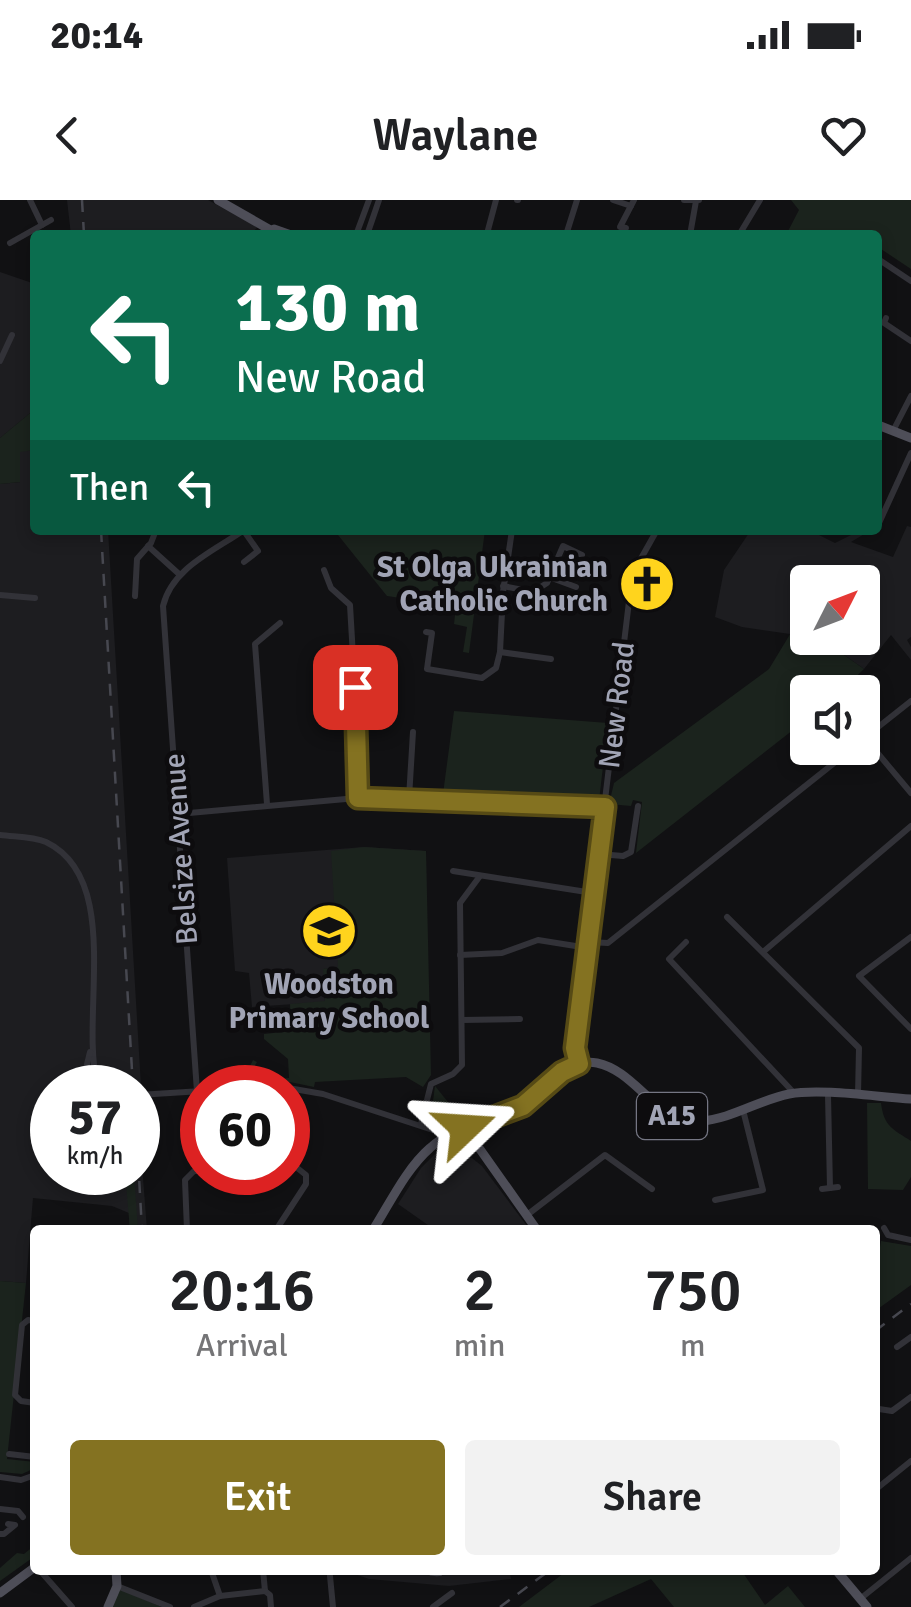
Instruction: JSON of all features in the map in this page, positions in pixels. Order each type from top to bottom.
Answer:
[{"type":"main road","points":[[218,200],[274,230]]},
{"type":"main road","points":[[882,427],[911,438]]},
{"type":"main road","name":"A15","points":[[579,1064],[596,1063],[610,1069],[670,1115],[684,1121],[704,1121],[794,1093],[911,1099]]},
{"type":"main road","points":[[377,1225],[422,1156],[465,1128],[523,1106],[562,1072],[579,1064]]},
{"type":"main road","points":[[465,1128],[533,1225]]},
{"type":"main road","points":[[0,1592],[30,1572]]},
{"type":"main road","points":[[108,1607],[117,1586],[116,1575]]},
{"type":"main road","points":[[840,1575],[863,1603]]},
{"type":"street","points":[[30,200],[42,225]]},
{"type":"street","points":[[358,230],[369,200]]},
{"type":"street","points":[[369,230],[379,200]]},
{"type":"street","points":[[488,230],[496,200]]},
{"type":"street","points":[[568,230],[577,200]]},
{"type":"street","points":[[613,200],[632,203],[620,227],[626,228]]},
{"type":"street","points":[[684,200],[698,201],[693,230]]},
{"type":"street","points":[[742,230],[760,200]]},
{"type":"street","points":[[33,230],[51,220]]},
{"type":"street","points":[[10,243],[30,231]]},
{"type":"street","points":[[882,262],[911,281]]},
{"type":"street","points":[[882,321],[911,341]]},
{"type":"street","points":[[0,361],[12,335]]},
{"type":"street","points":[[893,431],[911,396]]},
{"type":"street","points":[[882,517],[911,454]]},
{"type":"street","points":[[135,596],[136,559],[154,535]]},
{"type":"street","points":[[148,546],[179,574],[237,535]]},
{"type":"street","points":[[244,562],[258,551],[247,535]]},
{"type":"street","points":[[426,632],[432,633],[427,668],[482,678],[496,668],[511,535]]},
{"type":"street","name":"New Road","points":[[579,1064],[575,1048],[631,585],[638,562],[654,535]]},
{"type":"street","points":[[503,586],[533,592],[546,583],[563,546],[582,555]]},
{"type":"street","points":[[324,570],[331,588],[350,605],[358,798]]},
{"type":"street","name":"Belsize Avenue","points":[[179,574],[167,590],[163,606],[198,1065]]},
{"type":"street","points":[[549,577],[576,587]]},
{"type":"street","points":[[0,595],[35,598]]},
{"type":"street","points":[[267,804],[255,644],[280,624]]},
{"type":"street","points":[[500,652],[551,659]]},
{"type":"street","points":[[880,726],[911,701]]},
{"type":"street","points":[[409,798],[414,732]]},
{"type":"street","points":[[880,758],[911,793]]},
{"type":"street","points":[[460,955],[502,953],[538,940],[589,945],[608,942],[832,765]]},
{"type":"street","points":[[903,785],[911,776]]},
{"type":"street","points":[[178,814],[358,798],[605,807]]},
{"type":"street","points":[[600,854],[624,856],[631,852],[638,806]]},
{"type":"street","points":[[763,952],[911,826]]},
{"type":"street","points":[[0,836],[35,838],[49,844],[68,860],[83,881],[92,921],[92,1046],[96,1065]]},
{"type":"street","points":[[453,872],[594,893]]},
{"type":"street","points":[[421,1124],[431,1084],[462,1066],[460,904],[480,876]]},
{"type":"street","points":[[727,917],[859,1048],[858,1096]]},
{"type":"street","points":[[911,937],[859,976],[911,1029]]},
{"type":"street","points":[[686,942],[669,959],[794,1093]]},
{"type":"street","points":[[462,1020],[520,1019]]},
{"type":"street","points":[[87,1065],[92,1046]]},
{"type":"street","points":[[310,1092],[449,1136]]},
{"type":"street","points":[[828,1095],[830,1188]]},
{"type":"street","points":[[715,1200],[763,1190],[743,1110]]},
{"type":"street","points":[[526,1216],[605,1155],[652,1189]]},
{"type":"street","points":[[186,1195],[187,1225]]},
{"type":"street","points":[[279,1225],[299,1195]]},
{"type":"street","points":[[884,1228],[888,1236],[911,1240]]},
{"type":"street","points":[[30,1320],[22,1325],[15,1395],[22,1402],[30,1402]]},
{"type":"street","points":[[898,1347],[911,1337]]},
{"type":"street","points":[[880,1409],[892,1411],[911,1397]]},
{"type":"street","points":[[10,1454],[30,1456]]},
{"type":"street","points":[[880,1486],[911,1461]]},
{"type":"street","points":[[0,1478],[21,1480],[30,1476]]},
{"type":"street","points":[[0,1509],[18,1511],[23,1517]]},
{"type":"street","points":[[0,1534],[14,1525],[8,1524]]},
{"type":"street","points":[[863,1603],[911,1558]]},
{"type":"street","points":[[45,1575],[72,1607]]},
{"type":"street","points":[[212,1575],[220,1596]]},
{"type":"street","points":[[264,1575],[271,1607]]},
{"type":"street","points":[[330,1576],[333,1607]]},
{"type":"street","points":[[117,1586],[170,1607]]},
{"type":"street","points":[[194,1607],[209,1604],[220,1596],[265,1590]]},
{"type":"street","points":[[433,1607],[452,1593]]},
{"type":"shaded area","points":[[67,200],[208,200],[258,227],[255,230],[70,230]]},
{"type":"shaded area","points":[[791,200],[911,200],[911,269],[882,250],[882,230],[789,230],[799,210]]},
{"type":"shaded area","points":[[0,272],[30,282],[30,413],[0,438]]},
{"type":"shaded area","points":[[30,413],[30,451],[20,452],[20,482],[0,484],[0,438]]},
{"type":"shaded area","points":[[30,450],[30,535],[108,535],[140,1065],[30,1065],[30,1195],[144,1195],[147,1225],[130,1225],[129,1213],[112,1206],[33,1198],[26,1283],[0,1281],[0,484],[20,482],[20,451]]},
{"type":"shaded area","points":[[907,526],[911,527],[911,637],[907,640],[911,660],[891,635],[880,649],[880,565],[790,565],[790,634],[742,627],[715,617],[724,570],[748,535],[819,535],[835,543],[851,535],[863,535],[851,542],[893,557]]},
{"type":"shaded area","points":[[338,535],[484,535],[469,653],[463,652],[467,627],[454,624],[456,606],[387,596]]},
{"type":"shaded area","points":[[790,634],[790,655],[844,655],[864,669],[858,675],[790,675],[790,732],[636,853],[642,802],[633,800],[631,806],[609,804],[614,783],[769,669]]},
{"type":"shaded area","points":[[844,655],[875,655],[864,669]]},
{"type":"shaded area","points":[[454,711],[608,723],[599,801],[443,794]]},
{"type":"shaded area","name":"Woodston Primary School","points":[[364,847],[426,851],[427,960],[324,969],[325,1002],[252,1007],[249,973],[235,971],[227,858]]},
{"type":"shaded area","points":[[364,847],[426,851],[431,1075],[423,1087],[406,1077],[315,1082],[314,1087],[310,1086],[310,1065],[288,1065],[288,1059],[264,1039],[264,1034],[291,1031],[290,1004],[325,1001],[323,969],[338,967],[331,851]]},
{"type":"shaded area","points":[[435,1086],[460,1117],[441,1122],[431,1116]]},
{"type":"shaded area","points":[[867,1103],[881,1103],[887,1122],[911,1141],[911,1177],[903,1190],[868,1189]]},
{"type":"shaded area","points":[[453,1143],[482,1166],[526,1225],[428,1225],[398,1204],[421,1168],[440,1149]]},
{"type":"shaded area","points":[[127,1195],[136,1195],[138,1225],[130,1225]]},
{"type":"shaded area","points":[[881,1241],[911,1246],[911,1285],[880,1307]]},
{"type":"shaded area","points":[[0,1281],[26,1283],[7,1459],[30,1461],[30,1470],[22,1474],[0,1472]]},
{"type":"shaded area","points":[[30,1549],[30,1560],[0,1581],[0,1568],[17,1553]]},
{"type":"shaded area","points":[[357,1575],[510,1575],[511,1579],[449,1586]]},
{"type":"shaded area","points":[[561,1575],[744,1575],[765,1605],[788,1586],[805,1607],[674,1607],[651,1579],[589,1607],[519,1607]]},
{"type":"shaded area","points":[[119,1589],[162,1607],[111,1607]]},
{"type":"railway","points":[[82,200],[84,230]]},
{"type":"railway","points":[[101,535],[132,1065]]},
{"type":"railway","points":[[140,1195],[142,1225]]},
{"type":"railway","points":[[880,1327],[911,1304]]},
{"type":"railway","points":[[500,1607],[543,1575]]},
{"type":"place","name":"St Olga Ukrainian Catholic Church","points":[[647,584]]},
{"type":"place","name":"Woodston Primary School","points":[[329,931]]},
{"type":"route","points":[[355,687],[358,798],[605,807],[575,1048],[579,1064],[562,1072],[523,1106],[465,1128]]}]
